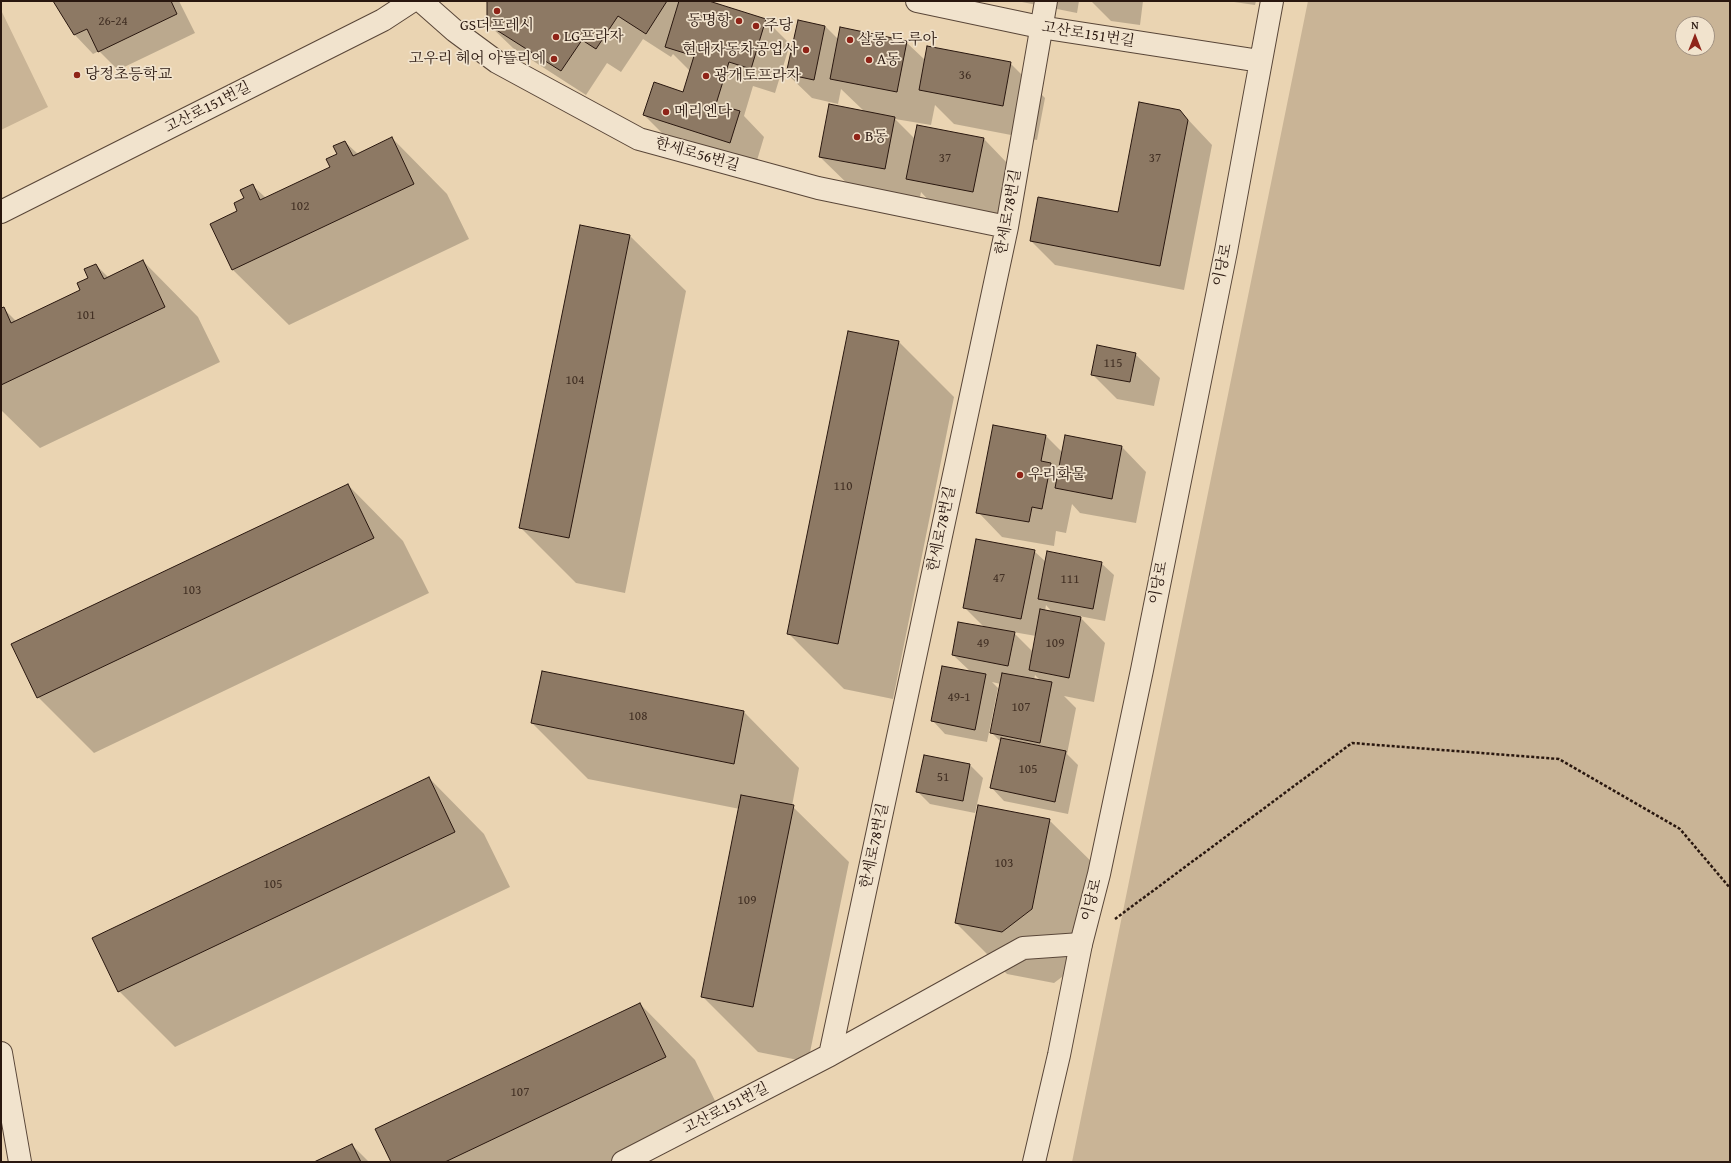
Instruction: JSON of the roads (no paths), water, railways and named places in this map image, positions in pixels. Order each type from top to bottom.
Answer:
[{"type":"street","name":"고산로151번길","points":[[1,212],[372,26],[412,1]]},
{"type":"street","name":"한세로56번길","points":[[421,1],[455,31],[497,62],[639,139],[818,188],[1007,227]]},
{"type":"street","name":"고산로151번길","points":[[917,1],[1040,27],[1260,61]]},
{"type":"street","name":"한세로78번길","points":[[830,1055],[1007,227],[1040,27],[1046,1]]},
{"type":"street","name":"이당로","points":[[1034,1162],[1059,1055],[1081,944],[1099,874],[1142,670],[1227,244],[1272,1]]},
{"type":"street","name":"고산로151번길","points":[[623,1162],[830,1055],[1022,948],[1081,944]]},
{"type":"street","points":[[1,1053],[20,1162]]},
{"type":"place","name":"GS더프레시","points":[[497,11]]},
{"type":"place","name":"동명항","points":[[739,21]]},
{"type":"place","name":"주당","points":[[756,26]]},
{"type":"place","name":"LG프라자","points":[[556,37]]},
{"type":"place","name":"살롱 드 루아","points":[[850,40]]},
{"type":"place","name":"현대자동차공업사","points":[[806,50]]},
{"type":"place","name":"고우리 헤어 아뜰리에","points":[[554,59]]},
{"type":"place","name":"A동","points":[[869,60]]},
{"type":"place","name":"당정초등학교","points":[[77,75]]},
{"type":"place","name":"광개토프라자","points":[[706,76]]},
{"type":"place","name":"메리엔다","points":[[666,112]]},
{"type":"place","name":"B동","points":[[857,137]]},
{"type":"place","name":"우리화물","points":[[1020,475]]}]
